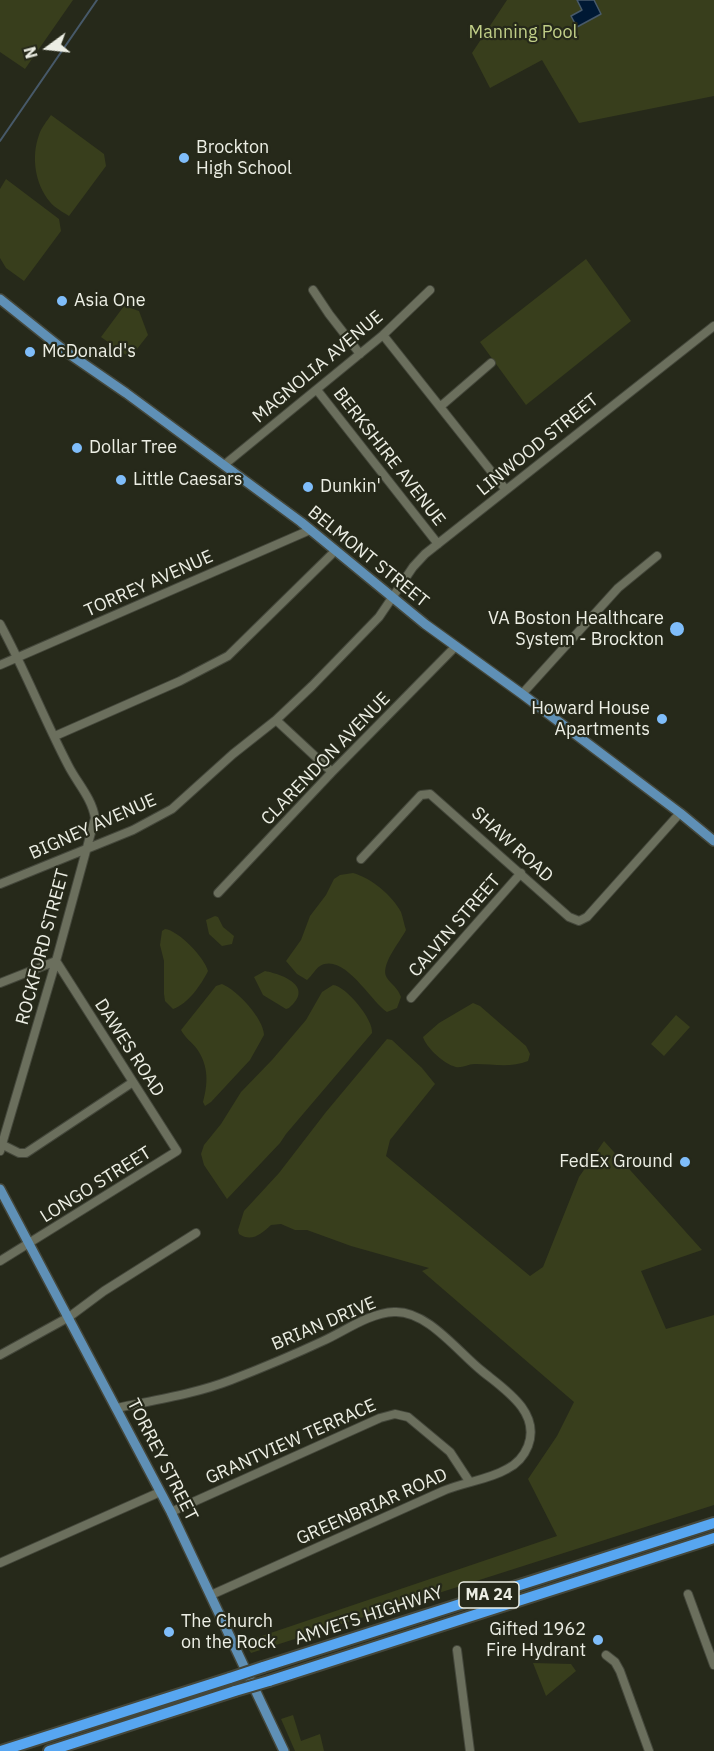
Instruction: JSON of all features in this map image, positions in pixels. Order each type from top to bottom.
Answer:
[{"type":"highway","name":"AMVETS HIGHWAY","points":[[0,1751],[714,1523]]},
{"type":"highway","name":"AMVETS HIGHWAY","points":[[49,1751],[714,1538]]},
{"type":"main road","name":"BELMONT STREET","points":[[0,299],[66,351],[310,530],[391,597],[680,813],[714,841]]},
{"type":"main road","name":"TORREY STREET","points":[[0,1189],[171,1512],[284,1751]]},
{"type":"street","points":[[313,290],[360,354]]},
{"type":"street","name":"MAGNOLIA AVENUE","points":[[224,465],[383,335],[430,290]]},
{"type":"street","name":"LINWOOD STREET","points":[[391,597],[413,567],[438,544],[714,326]]},
{"type":"street","points":[[383,335],[506,490]]},
{"type":"street","points":[[441,406],[491,363]]},
{"type":"street","name":"BERKSHIRE AVENUE","points":[[317,390],[438,544]]},
{"type":"street","name":"TORREY AVENUE","points":[[0,665],[310,530]]},
{"type":"street","points":[[55,736],[224,659],[335,551]]},
{"type":"street","points":[[522,694],[618,588],[657,556]]},
{"type":"street","name":"BIGNEY AVENUE","points":[[0,884],[133,830],[168,812],[233,754],[276,720],[379,617],[391,597]]},
{"type":"street","name":"ROCKFORD STREET","points":[[0,624],[69,766],[93,808],[94,822],[1,1148]]},
{"type":"street","name":"CLARENDON AVENUE","points":[[219,893],[332,772],[456,646]]},
{"type":"street","points":[[276,720],[332,772]]},
{"type":"street","name":"SHAW ROAD","points":[[361,859],[416,800],[426,793],[436,798],[576,921],[587,917],[680,813]]},
{"type":"street","name":"CALVIN STREET","points":[[411,998],[521,873]]},
{"type":"street","points":[[0,983],[56,961]]},
{"type":"street","name":"DAWES ROAD","points":[[56,961],[177,1151]]},
{"type":"street","points":[[1,1148],[19,1154],[26,1153],[133,1082]]},
{"type":"street","name":"LONGO STREET","points":[[0,1261],[177,1151]]},
{"type":"street","points":[[0,1355],[69,1317],[104,1291],[196,1233]]},
{"type":"street","name":"BRIAN DRIVE","points":[[117,1408],[220,1384],[321,1342],[381,1313],[398,1312],[414,1315],[428,1323],[471,1363],[511,1395],[524,1410],[531,1434]]},
{"type":"street","name":"GRANTVIEW TERRACE","points":[[171,1512],[380,1418],[395,1414],[408,1417],[450,1452],[470,1481]]},
{"type":"street","name":"GREENBRIAR ROAD","points":[[211,1595],[470,1481],[501,1473],[515,1464],[527,1450],[531,1434]]},
{"type":"street","points":[[0,1563],[160,1492]]},
{"type":"street","points":[[688,1594],[714,1665]]},
{"type":"street","points":[[457,1650],[470,1751]]},
{"type":"street","points":[[606,1654],[615,1662],[620,1671],[649,1751]]},
{"type":"green space","points":[[0,0],[73,0],[25,69],[0,52]]},
{"type":"green space","name":"Manning Pool","points":[[507,0],[714,0],[714,96],[579,123],[542,60],[490,88],[472,53]]},
{"type":"green space","points":[[51,115],[104,154],[106,166],[69,216],[50,202],[41,187],[36,170],[37,143],[41,130]]},
{"type":"green space","points":[[6,179],[59,219],[61,231],[24,281],[6,268],[0,258],[0,189]]},
{"type":"green space","points":[[586,259],[631,321],[526,405],[480,342]]},
{"type":"green space","points":[[124,306],[139,311],[148,335],[130,358],[101,337]]},
{"type":"green space","points":[[353,873],[374,883],[392,899],[401,912],[406,930],[386,967],[387,978],[401,997],[397,1008],[387,1012],[348,972],[338,966],[329,964],[320,966],[307,980],[297,974],[286,961],[301,940],[310,916],[326,895],[334,879],[340,875]]},
{"type":"green space","points":[[215,916],[234,936],[232,944],[222,946],[209,934],[206,920]]},
{"type":"green space","points":[[165,929],[177,934],[190,946],[202,959],[208,971],[189,998],[173,1009],[165,1001],[164,994],[164,961],[160,945],[162,931]]},
{"type":"green space","points":[[265,971],[288,979],[298,988],[299,994],[296,1001],[289,1008],[286,1009],[263,995],[254,977]]},
{"type":"green space","points":[[222,984],[235,992],[255,1013],[264,1035],[250,1060],[205,1106],[203,1102],[206,1089],[204,1062],[197,1049],[181,1030],[216,986]]},
{"type":"green space","points":[[333,985],[345,991],[358,1004],[369,1020],[372,1033],[280,1143],[227,1199],[204,1165],[201,1154],[204,1145],[221,1124],[241,1092],[306,1020],[322,992]]},
{"type":"green space","points":[[473,1003],[480,1006],[526,1046],[530,1054],[528,1061],[509,1065],[473,1064],[456,1067],[439,1058],[431,1050],[423,1037],[439,1023]]},
{"type":"green space","points":[[676,1015],[690,1027],[664,1056],[651,1044]]},
{"type":"green space","points":[[387,1039],[392,1040],[422,1068],[435,1084],[390,1140],[386,1156],[530,1276],[543,1267],[579,1177],[604,1141],[702,1250],[641,1271],[666,1329],[714,1315],[714,1505],[251,1653],[244,1642],[557,1536],[528,1479],[557,1436],[574,1402],[422,1271],[429,1268],[281,1224],[271,1225],[260,1234],[248,1238],[239,1234],[238,1230],[244,1211],[279,1173]]},
{"type":"green space","points":[[533,1663],[571,1664],[576,1671],[546,1696]]},
{"type":"green space","points":[[293,1715],[301,1741],[320,1734],[324,1751],[295,1751],[281,1719]]},
{"type":"water","points":[[577,0],[594,0],[601,14],[577,27],[571,16],[582,10]]},
{"type":"waterway","points":[[0,141],[97,0]]},
{"type":"place","name":"Brockton High School","points":[[184,158]]},
{"type":"place","name":"Asia One","points":[[62,301]]},
{"type":"place","name":"McDonald's","points":[[30,352]]},
{"type":"place","name":"Dollar Tree","points":[[77,448]]},
{"type":"place","name":"Little Caesars","points":[[121,480]]},
{"type":"place","name":"Dunkin'","points":[[308,487]]},
{"type":"place","name":"VA Boston Healthcare System - Brockton","points":[[677,629]]},
{"type":"place","name":"Howard House Apartments","points":[[662,719]]},
{"type":"place","name":"FedEx Ground","points":[[685,1162]]},
{"type":"place","name":"The Church on the Rock","points":[[169,1632]]},
{"type":"place","name":"Gifted 1962 Fire Hydrant","points":[[598,1640]]}]
